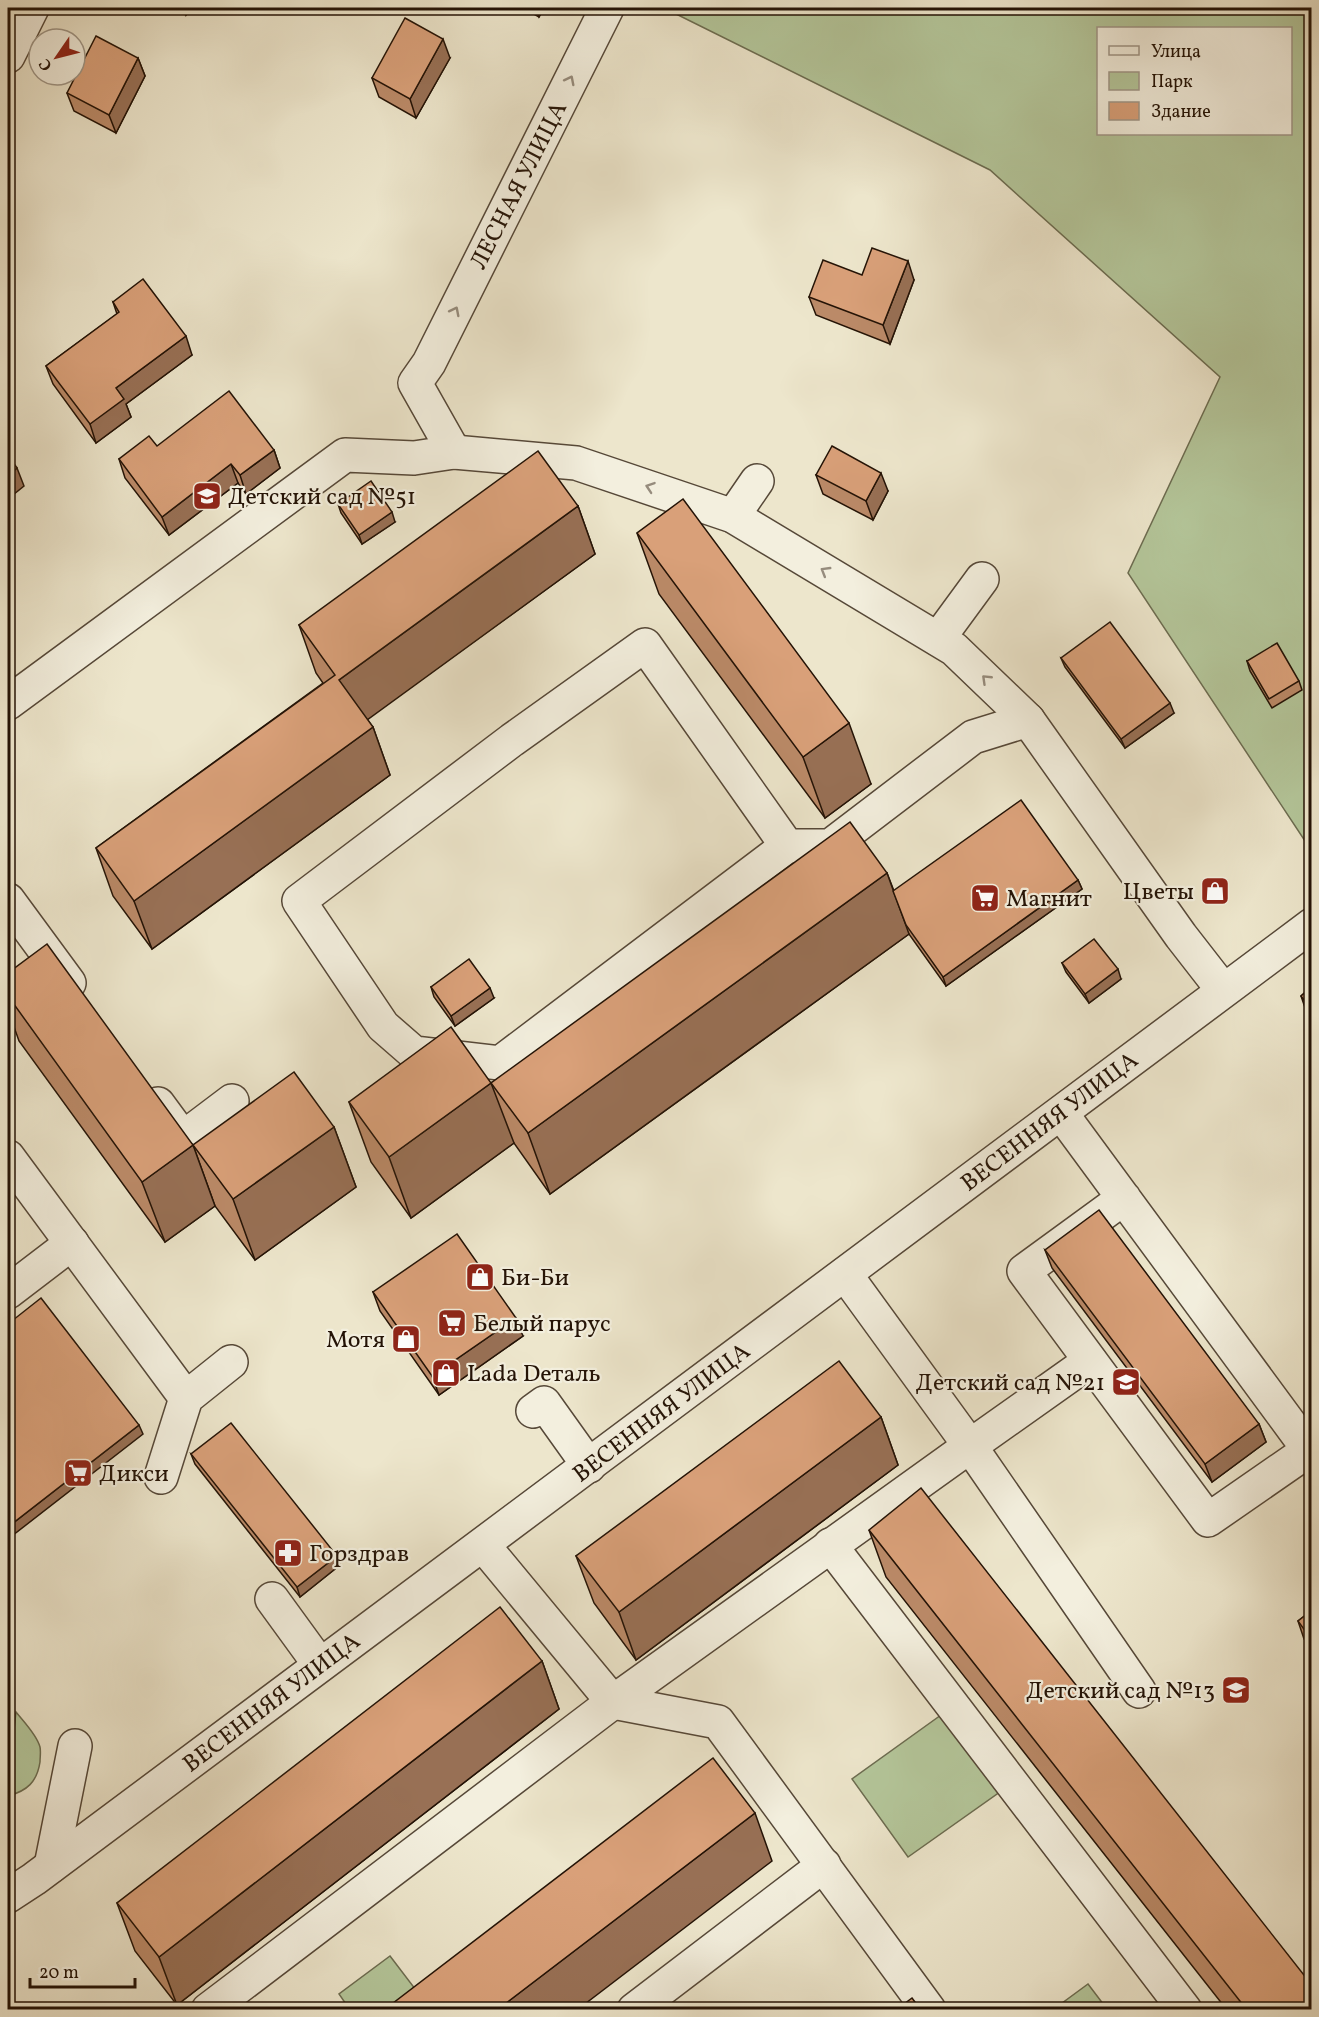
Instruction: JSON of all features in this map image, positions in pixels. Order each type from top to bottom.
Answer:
[{"type":"street","points":[[8,56],[32,8]]},
{"type":"street","name":"ЛЕСНАЯ УЛИЦА","points":[[454,452],[415,384],[429,363],[607,8]]},
{"type":"street","points":[[8,704],[345,455],[414,458],[454,452],[576,463],[734,516],[954,649],[1028,720],[1181,936],[1223,990]]},
{"type":"street","points":[[734,516],[757,481]]},
{"type":"street","points":[[938,639],[982,579]]},
{"type":"street","points":[[787,846],[645,645],[512,740],[299,901],[383,1026],[414,1053],[500,1063],[787,846],[830,846],[973,737],[1028,720]]},
{"type":"street","points":[[8,900],[17,934],[84,1004]]},
{"type":"street","name":"ВЕСЕННЯЯ УЛИЦА","points":[[8,1896],[483,1545],[1311,925]]},
{"type":"street","points":[[141,1080],[183,1138],[232,1101]]},
{"type":"street","points":[[1061,1113],[1124,1198],[1309,1450],[1208,1520],[1024,1271],[1124,1198]]},
{"type":"street","points":[[8,1157],[186,1398]]},
{"type":"street","points":[[8,1292],[72,1243]]},
{"type":"street","points":[[844,1274],[969,1446],[1139,1690]]},
{"type":"street","points":[[208,2010],[613,1702],[1090,1361]]},
{"type":"street","points":[[161,1477],[186,1398],[231,1362]]},
{"type":"street","points":[[533,1411],[544,1403],[589,1466]]},
{"type":"street","points":[[483,1545],[613,1702],[718,1722],[929,2010]]},
{"type":"street","points":[[830,1545],[1185,2010]]},
{"type":"street","points":[[272,1599],[320,1665]]},
{"type":"street","points":[[51,1866],[75,1746]]},
{"type":"street","points":[[634,2010],[824,1865]]},
{"type":"green space","points":[[664,8],[1311,8],[1312,837],[1305,841],[1128,573],[1220,377],[990,170]]},
{"type":"green space","points":[[948,1710],[1004,1789],[908,1857],[852,1779]]},
{"type":"green space","points":[[16,1712],[38,1742],[40,1762],[39,1769],[30,1785],[8,1796],[8,1741],[14,1729]]},
{"type":"green space","points":[[390,1956],[419,1994],[398,2009],[350,2010],[339,1994]]},
{"type":"green space","points":[[1088,1984],[1107,2009],[1054,2009]]},
{"type":"building","points":[[405,18],[443,39],[410,99],[372,78]]},
{"type":"building","points":[[96,36],[138,58],[109,115],[67,93],[70,87],[87,87],[87,54]]},
{"type":"building","points":[[872,248],[908,261],[883,325],[809,297],[823,260],[862,275]]},
{"type":"building","points":[[143,279],[186,336],[116,388],[124,399],[90,424],[46,366],[119,312],[113,302]]},
{"type":"building","points":[[229,391],[274,450],[240,475],[231,464],[162,517],[119,459],[149,436],[157,446]]},
{"type":"building","points":[[832,446],[881,473],[866,501],[816,475]]},
{"type":"building","points":[[538,451],[578,506],[339,680],[373,727],[134,901],[96,848],[335,675],[299,625]]},
{"type":"building","points":[[8,455],[17,468],[8,476]]},
{"type":"building","points":[[371,481],[392,512],[359,535],[338,504]]},
{"type":"building","points":[[683,499],[849,723],[803,757],[637,533]]},
{"type":"building","points":[[1110,622],[1170,703],[1121,739],[1061,658]]},
{"type":"building","points":[[1277,643],[1299,681],[1269,699],[1247,661]]},
{"type":"building","name":"Магнит","points":[[1021,800],[1078,880],[943,977],[906,925],[893,891]]},
{"type":"building","points":[[850,822],[887,873],[528,1133],[491,1083]]},
{"type":"building","points":[[1094,939],[1118,969],[1085,994],[1062,963]]},
{"type":"building","points":[[47,944],[193,1145],[142,1182],[8,996],[8,973]]},
{"type":"building","points":[[469,959],[490,988],[451,1016],[431,987]]},
{"type":"building","points":[[1311,987],[1311,1009],[1301,996]]},
{"type":"building","points":[[451,1027],[491,1083],[389,1157],[349,1102]]},
{"type":"building","points":[[294,1072],[334,1127],[233,1199],[193,1145]]},
{"type":"building","points":[[1099,1210],[1259,1424],[1205,1464],[1045,1250]]},
{"type":"building","name":"Белый парус","points":[[457,1234],[516,1318],[432,1376],[373,1292]]},
{"type":"building","points":[[41,1298],[139,1425],[8,1527],[8,1324]]},
{"type":"building","points":[[839,1361],[881,1417],[619,1612],[576,1556]]},
{"type":"building","points":[[231,1423],[337,1556],[297,1587],[191,1454]]},
{"type":"building","points":[[921,1488],[1311,1984],[1311,2005],[1306,2010],[1247,2010],[869,1530]]},
{"type":"building","points":[[500,1607],[542,1661],[159,1957],[117,1903]]},
{"type":"building","points":[[1311,1611],[1311,1639],[1298,1621]]},
{"type":"building","points":[[713,1758],[755,1813],[497,2010],[384,2010]]},
{"type":"building","points":[[912,1998],[921,2010],[896,2010]]},
{"type":"place","name":"Детский сад №51","points":[[207,496]]},
{"type":"place","name":"Цветы","points":[[1215,891]]},
{"type":"place","name":"Магнит","points":[[985,898]]},
{"type":"place","name":"Би-Би","points":[[480,1277]]},
{"type":"place","name":"Белый парус","points":[[452,1323]]},
{"type":"place","name":"Мотя","points":[[406,1339]]},
{"type":"place","name":"Lada Dеталь","points":[[446,1373]]},
{"type":"place","name":"Детский сад №21","points":[[1126,1382]]},
{"type":"place","name":"Дикси","points":[[78,1473]]},
{"type":"place","name":"Горздрав","points":[[288,1553]]},
{"type":"place","name":"Детский сад №13","points":[[1236,1690]]}]
